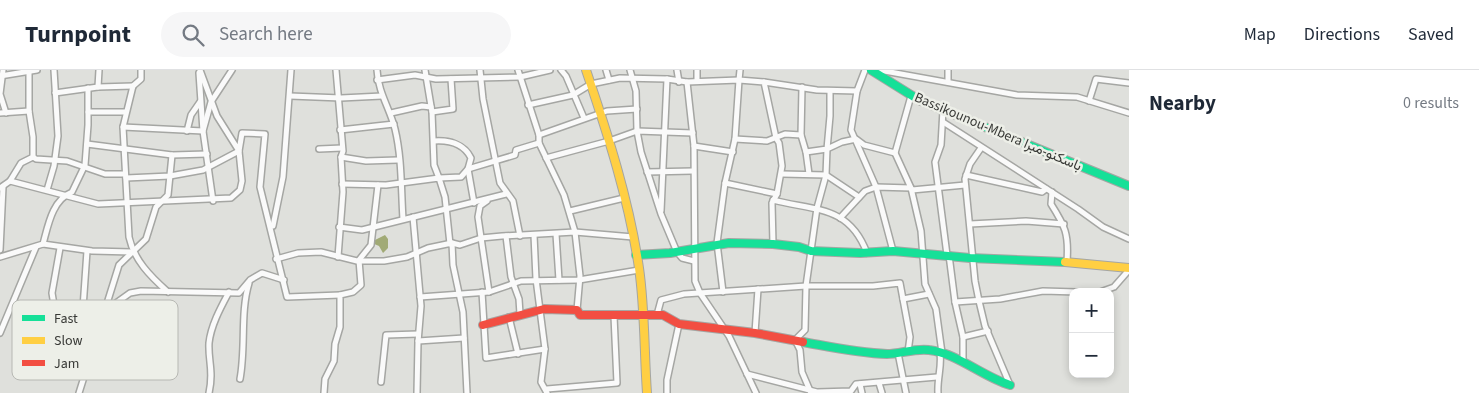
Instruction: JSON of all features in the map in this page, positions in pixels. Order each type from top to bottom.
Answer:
[{"type":"street","points":[[29,111],[3,113],[0,94],[2,74],[37,70]]},
{"type":"street","points":[[46,190],[55,159],[58,136],[54,70]]},
{"type":"street","points":[[98,87],[99,70]]},
{"type":"street","points":[[141,70],[141,79],[133,86],[123,128],[123,150],[132,252],[168,292]]},
{"type":"street","points":[[200,70],[203,131],[213,201]]},
{"type":"street","points":[[10,181],[98,204],[163,200],[213,201],[232,198],[240,190],[242,165],[239,151],[232,137],[217,116],[200,70]]},
{"type":"street","points":[[203,131],[212,102],[232,70]]},
{"type":"street","points":[[272,229],[283,177],[287,102],[290,96],[291,70]]},
{"type":"street","points":[[336,70],[342,148],[343,192],[338,257]]},
{"type":"street","points":[[377,70],[377,80],[382,96],[391,113],[394,124],[402,184],[403,219]]},
{"type":"street","points":[[401,70],[402,77]]},
{"type":"street","points":[[425,70],[432,109],[434,165],[447,209],[453,264],[459,292],[467,393]]},
{"type":"street","points":[[480,70],[500,183],[506,194],[513,201],[520,236]]},
{"type":"street","points":[[518,70],[539,135],[539,143],[570,211],[579,254],[577,310],[580,315],[663,315],[679,324],[755,332],[849,351],[898,353],[929,350],[963,362],[994,380],[1010,385]]},
{"type":"street","points":[[377,80],[415,75],[426,79],[520,77],[550,70]]},
{"type":"street","points":[[561,70],[584,118]]},
{"type":"street","points":[[586,70],[609,142],[633,237],[639,270],[643,314],[647,393]]},
{"type":"street","points":[[606,70],[609,80]]},
{"type":"street","points":[[630,70],[636,91],[637,131],[647,172],[661,214],[677,252],[682,258],[694,260]]},
{"type":"street","points":[[677,70],[679,82]]},
{"type":"street","points":[[697,70],[697,80]]},
{"type":"street","points":[[723,292],[717,244],[725,183],[735,139],[740,70]]},
{"type":"street","points":[[865,70],[857,91],[852,115],[852,130],[876,187],[893,251]]},
{"type":"street","name":"Bassikounou-Mbera باسكنو-مبرا","points":[[871,70],[911,96],[942,110],[1129,186]]},
{"type":"street","points":[[879,70],[906,72],[948,82],[1017,94],[1054,95],[1089,100],[1129,113]]},
{"type":"street","points":[[948,70],[948,82]]},
{"type":"street","points":[[29,71],[29,111],[33,137],[32,157]]},
{"type":"street","points":[[391,113],[422,106],[432,109],[453,109],[451,78]]},
{"type":"street","points":[[528,105],[573,94],[591,84],[632,78],[667,79],[679,82],[739,80],[830,90],[857,91]]},
{"type":"street","points":[[661,214],[667,79]]},
{"type":"street","points":[[1089,100],[1096,79],[1129,83]]},
{"type":"street","points":[[687,82],[694,146],[694,260],[696,281],[700,293],[726,330],[756,393]]},
{"type":"street","points":[[764,82],[776,138],[779,143],[782,174],[774,200],[772,244]]},
{"type":"street","points":[[55,93],[98,87],[133,86]]},
{"type":"street","points":[[802,87],[801,135],[809,174]]},
{"type":"street","points":[[43,244],[50,216],[65,195],[72,192],[85,165],[88,88]]},
{"type":"street","points":[[795,340],[805,330],[806,286],[817,208],[826,175],[830,90]]},
{"type":"street","points":[[290,96],[300,98],[382,96]]},
{"type":"street","points":[[911,96],[895,153],[911,189],[921,231],[921,255],[928,294],[936,309],[942,363],[937,377],[938,393]]},
{"type":"street","points":[[186,131],[191,116],[201,102]]},
{"type":"street","points":[[539,135],[600,113],[637,109]]},
{"type":"street","points":[[942,110],[941,145],[935,162],[955,302],[963,338],[963,362]]},
{"type":"street","points":[[88,112],[126,112]]},
{"type":"street","points":[[943,122],[1103,227],[1129,239]]},
{"type":"street","points":[[340,130],[394,124]]},
{"type":"street","points":[[123,128],[203,131]]},
{"type":"street","points":[[546,158],[609,142],[637,131],[693,133]]},
{"type":"street","points":[[239,151],[242,133],[265,134],[260,187],[272,229],[276,259],[284,280],[287,297],[340,295],[353,292],[361,285],[359,260],[370,245],[378,185]]},
{"type":"street","points":[[735,139],[767,141],[785,134],[801,135]]},
{"type":"street","points":[[434,141],[448,140],[468,151],[471,158],[468,169],[474,203]]},
{"type":"street","points":[[806,152],[827,149],[842,142],[856,140],[864,145],[895,153]]},
{"type":"street","points":[[342,184],[402,184],[439,178],[461,177],[468,169],[495,159],[515,155],[516,150],[539,143]]},
{"type":"street","points":[[87,144],[172,156],[207,154]]},
{"type":"street","points":[[694,146],[733,152]]},
{"type":"street","points":[[319,149],[342,148]]},
{"type":"street","points":[[981,148],[966,175],[965,184],[973,258],[979,301],[988,331],[1010,385]]},
{"type":"street","points":[[0,250],[1,187],[10,181],[21,163],[32,157],[85,165],[105,174],[170,176],[208,167],[239,151]]},
{"type":"street","points":[[108,300],[119,265],[146,239],[153,214],[168,196],[172,156]]},
{"type":"street","points":[[341,157],[366,161],[398,160]]},
{"type":"street","points":[[647,172],[693,171]]},
{"type":"street","points":[[782,174],[826,175],[859,197]]},
{"type":"street","points":[[966,175],[1041,192],[1046,189]]},
{"type":"street","points":[[725,183],[777,194]]},
{"type":"street","points":[[840,218],[865,190],[876,187],[911,189],[965,184]]},
{"type":"street","points":[[1052,192],[1051,204],[1064,224],[1068,240],[1067,261]]},
{"type":"street","points":[[339,227],[362,230],[506,194]]},
{"type":"street","points":[[570,211],[624,198]]},
{"type":"street","points":[[488,199],[480,206],[478,217],[489,292]]},
{"type":"street","points":[[774,200],[817,208],[840,218],[857,230],[867,253]]},
{"type":"street","points":[[413,217],[421,306],[418,334],[417,393]]},
{"type":"street","points":[[970,224],[1017,221],[1064,224]]},
{"type":"street","points":[[276,259],[298,253],[321,252],[338,257],[384,261],[408,258],[417,251],[451,244],[460,245],[481,238],[506,236],[534,236],[575,232],[633,237]]},
{"type":"street","points":[[556,234],[559,280]]},
{"type":"street","points":[[506,236],[513,284],[520,314]]},
{"type":"street","points":[[534,236],[536,281],[545,349],[542,382],[543,387],[547,391],[570,390],[618,383],[614,316]]},
{"type":"street","points":[[0,257],[43,244],[87,251],[132,252]]},
{"type":"street","points":[[636,254],[677,252],[717,244],[772,244],[799,247],[811,252],[867,253],[893,251],[921,255],[948,255],[973,258],[1067,261],[1129,269]]},
{"type":"street","points":[[14,300],[36,246]]},
{"type":"street","points":[[53,300],[52,293],[60,248]]},
{"type":"street","points":[[84,300],[87,251]]},
{"type":"street","points":[[1111,288],[1129,269]]},
{"type":"street","points":[[420,297],[459,292],[489,292],[521,281],[579,280],[639,270]]},
{"type":"street","points":[[120,300],[130,293],[143,290],[239,293],[250,280],[262,273],[284,280]]},
{"type":"street","points":[[240,379],[246,294],[250,280]]},
{"type":"street","points":[[657,315],[661,300],[700,293],[806,286],[873,286],[900,283],[910,337],[908,352]]},
{"type":"street","points":[[755,332],[758,289]]},
{"type":"street","points":[[955,302],[979,301],[1043,291],[1069,292]]},
{"type":"street","points":[[209,393],[213,377],[209,343],[218,312],[229,292]]},
{"type":"street","points":[[482,292],[486,358],[545,349]]},
{"type":"street","points":[[903,299],[928,294]]},
{"type":"street","points":[[324,393],[324,379],[334,361],[340,326],[340,295]]},
{"type":"street","points":[[0,333],[12,304]]},
{"type":"street","points":[[483,325],[520,314],[551,308],[577,310]]},
{"type":"street","points":[[509,317],[518,354]]},
{"type":"street","points":[[674,393],[666,393],[679,324]]},
{"type":"street","points":[[963,338],[988,331]]},
{"type":"street","points":[[381,382],[386,335],[418,334]]},
{"type":"street","points":[[418,340],[464,338]]},
{"type":"street","points":[[795,340],[800,350],[802,372],[811,392]]},
{"type":"street","points":[[898,353],[906,393]]},
{"type":"street","points":[[747,374],[811,392],[851,391],[856,384],[937,377]]},
{"type":"street","points":[[79,393],[83,380]]},
{"type":"street","points":[[879,383],[882,393]]},
{"type":"street","points":[[860,384],[862,393]]},
{"type":"shaded area","points":[[385,235],[388,239],[388,248],[383,253],[379,246],[372,243]]},
{"type":"traffic: fast","points":[[871,70],[919,100],[1129,186]]},
{"type":"traffic: fast","points":[[636,255],[670,253],[729,243],[773,244],[799,247],[811,251],[860,253],[893,251],[970,258],[1065,262]]},
{"type":"traffic: fast","points":[[803,342],[845,350],[876,353],[892,354],[913,350],[939,352],[960,360],[990,377],[1010,385]]},
{"type":"traffic: slow","points":[[586,70],[617,168],[635,243],[642,299],[647,393]]},
{"type":"traffic: slow","points":[[1065,262],[1129,268]]},
{"type":"traffic: jam","points":[[483,325],[544,309],[577,310],[580,315],[663,315],[679,324],[755,333],[803,342]]}]
